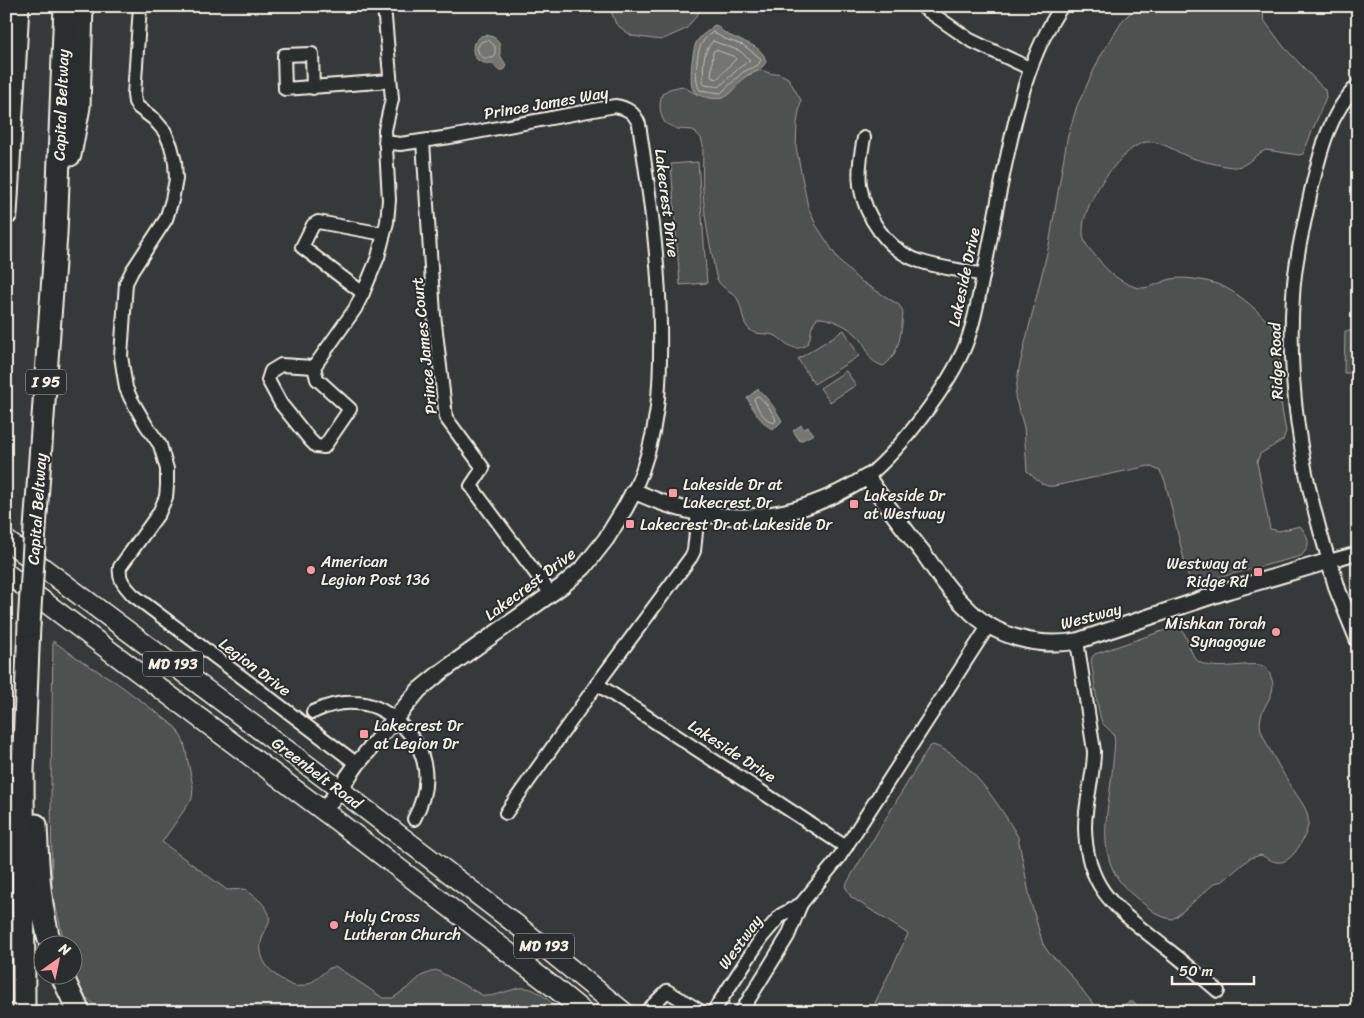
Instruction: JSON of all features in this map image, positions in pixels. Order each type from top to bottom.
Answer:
[{"type":"highway","points":[[6,214],[17,35],[17,6]]},
{"type":"highway","name":"Capital Beltway","points":[[24,1012],[23,770],[26,682],[56,234],[65,6]]},
{"type":"highway","points":[[56,234],[79,107],[82,6]]},
{"type":"highway","points":[[26,682],[40,894],[48,936]]},
{"type":"highway","points":[[67,986],[79,1012]]},
{"type":"main road","name":"Greenbelt Road","points":[[6,540],[339,789],[537,941],[624,1012]]},
{"type":"main road","name":"Greenbelt Road","points":[[6,573],[324,811],[584,1012]]},
{"type":"street","name":"Legion Drive","points":[[140,6],[135,102],[165,132],[175,162],[176,179],[166,219],[132,270],[126,283],[121,356],[126,388],[136,410],[160,444],[167,469],[166,498],[153,523],[120,567],[119,574],[121,580],[133,595],[357,764]]},
{"type":"street","points":[[314,368],[281,365],[271,371],[268,380],[281,404],[310,440],[316,446],[324,447],[350,409],[317,380],[314,368],[355,309],[363,293],[378,257],[384,234],[389,200],[385,142],[386,123],[392,99],[384,6]]},
{"type":"street","points":[[921,6],[970,40],[1029,68]]},
{"type":"street","name":"Lakeside Drive","points":[[634,491],[665,504],[721,517],[744,517],[780,513],[816,503],[867,477],[902,441],[938,394],[958,360],[972,327],[1014,122],[1029,68],[1052,21],[1062,6]]},
{"type":"street","points":[[313,88],[312,54],[284,55],[286,89],[313,88],[390,81]]},
{"type":"street","name":"Ridge Road","points":[[1358,85],[1344,100],[1323,145],[1304,223],[1293,295],[1291,343],[1294,398],[1303,460],[1314,511],[1338,591],[1358,640]]},
{"type":"street","name":"Prince James Way","points":[[423,141],[615,106],[624,107],[630,111],[636,117],[639,124]]},
{"type":"street","name":"Lakecrest Drive","points":[[324,811],[357,764],[394,718],[420,690],[441,672],[562,586],[590,560],[615,525],[634,491],[644,466],[654,429],[660,395],[661,361],[658,273],[639,124]]},
{"type":"street","points":[[864,138],[860,162],[860,184],[869,213],[884,238],[902,252],[920,261],[983,275]]},
{"type":"street","points":[[385,142],[400,144],[423,141]]},
{"type":"street","name":"Prince James Court","points":[[423,141],[434,315],[446,418],[483,468],[472,486],[551,594]]},
{"type":"street","points":[[363,293],[302,247],[313,225],[318,222],[384,234]]},
{"type":"street","name":"Westway","points":[[867,477],[967,609],[989,625],[1013,637],[1027,640],[1058,643],[1077,641],[1230,590],[1358,553]]},
{"type":"street","points":[[506,813],[597,684],[692,555],[698,513]]},
{"type":"street","points":[[741,1012],[788,936],[801,904],[846,847],[989,625]]},
{"type":"street","points":[[1077,641],[1094,751],[1094,768],[1085,824],[1088,856],[1094,876],[1103,893],[1121,912],[1218,991]]},
{"type":"street","name":"Lakeside Drive","points":[[597,684],[846,847]]},
{"type":"street","points":[[313,712],[332,705],[354,702],[376,707],[394,718],[413,737],[423,756],[426,776],[423,800],[414,819]]},
{"type":"street","name":"Westway","points":[[713,1012],[762,937],[782,915],[801,904]]},
{"type":"street","points":[[646,1012],[667,991],[702,1012]]},
{"type":"shaded area","points":[[609,6],[704,6],[686,29],[661,40],[632,36],[616,24]]},
{"type":"shaded area","points":[[1137,6],[1262,6],[1264,20],[1283,46],[1325,90],[1326,97],[1303,154],[1266,150],[1245,164],[1233,167],[1193,158],[1157,143],[1146,142],[1134,147],[1104,179],[1091,201],[1085,218],[1083,234],[1085,242],[1106,269],[1120,279],[1139,288],[1177,278],[1221,285],[1238,295],[1255,309],[1270,324],[1278,338],[1280,386],[1286,431],[1283,440],[1260,454],[1257,462],[1270,529],[1279,531],[1300,526],[1306,534],[1308,545],[1301,556],[1198,583],[1192,583],[1188,576],[1165,481],[1160,471],[1149,466],[1054,486],[1043,484],[1027,471],[1024,427],[1015,397],[1019,368],[1049,245],[1067,139],[1077,106],[1100,57],[1123,20]]},
{"type":"shaded area","points":[[761,70],[772,74],[778,73],[788,78],[801,100],[797,123],[796,147],[808,207],[816,225],[840,262],[859,280],[899,305],[903,311],[897,349],[883,366],[871,359],[862,341],[854,332],[829,319],[817,318],[812,326],[808,343],[797,348],[790,346],[776,336],[753,332],[745,324],[737,298],[723,287],[717,279],[704,208],[703,145],[701,138],[693,130],[677,129],[665,123],[661,112],[661,98],[662,94],[669,89],[682,86],[698,95],[722,98],[746,76]]},
{"type":"shaded area","points":[[698,162],[707,283],[680,285],[671,164]]},
{"type":"shaded area","points":[[844,330],[859,356],[814,384],[798,359]]},
{"type":"shaded area","points":[[1345,331],[1358,331],[1358,373],[1344,373]]},
{"type":"shaded area","points":[[846,371],[856,385],[830,402],[820,388]]},
{"type":"shaded area","points":[[1174,627],[1181,628],[1195,659],[1205,665],[1224,667],[1260,665],[1268,670],[1273,684],[1270,698],[1261,717],[1262,733],[1275,759],[1303,804],[1308,817],[1308,824],[1299,846],[1288,859],[1278,862],[1261,855],[1250,858],[1223,881],[1215,883],[1172,919],[1154,912],[1139,900],[1123,886],[1113,870],[1108,854],[1106,819],[1115,739],[1100,717],[1091,661],[1095,654]]},
{"type":"shaded area","points":[[53,641],[113,680],[176,728],[184,742],[193,786],[192,799],[162,842],[227,890],[245,889],[262,903],[269,914],[269,923],[261,943],[262,955],[267,966],[281,979],[293,986],[302,986],[312,982],[335,966],[383,998],[393,998],[421,976],[436,970],[484,996],[522,988],[534,990],[561,1012],[101,1012],[87,998],[80,986],[82,986],[82,936],[63,936],[52,892]]},
{"type":"shaded area","points":[[933,745],[958,759],[993,797],[1002,811],[1018,837],[1031,903],[1043,944],[1049,953],[1066,969],[1090,1000],[1103,1012],[878,1011],[875,1003],[908,934],[851,897],[845,886],[929,747]]},
{"type":"shaded area","points":[[1128,1002],[1134,1002],[1144,1012],[1117,1012]]},
{"type":"water","points":[[714,25],[718,26],[728,35],[758,49],[766,62],[759,69],[745,77],[729,95],[719,99],[698,94],[693,90],[691,81],[692,58],[695,45]]},
{"type":"water","points":[[481,36],[494,37],[500,44],[500,55],[506,65],[504,70],[498,70],[492,63],[483,63],[474,56],[474,43]]},
{"type":"water","points":[[758,389],[772,404],[782,421],[773,430],[761,420],[747,398]]},
{"type":"water","points":[[801,425],[804,429],[808,427],[814,434],[800,441],[793,431]]},
{"type":"place","name":"Lakeside Dr at Lakecrest Dr","points":[[673,493]]},
{"type":"place","name":"Lakeside Dr at Westway","points":[[854,504]]},
{"type":"place","name":"Lakecrest Dr at Lakeside Dr","points":[[630,524]]},
{"type":"place","name":"American Legion Post 136","points":[[311,570]]},
{"type":"place","name":"Westway at Ridge Rd","points":[[1258,572]]},
{"type":"place","name":"Mishkan Torah Synagogue","points":[[1276,632]]},
{"type":"place","name":"Lakecrest Dr at Legion Dr","points":[[364,734]]},
{"type":"place","name":"Holy Cross Lutheran Church","points":[[334,925]]}]
